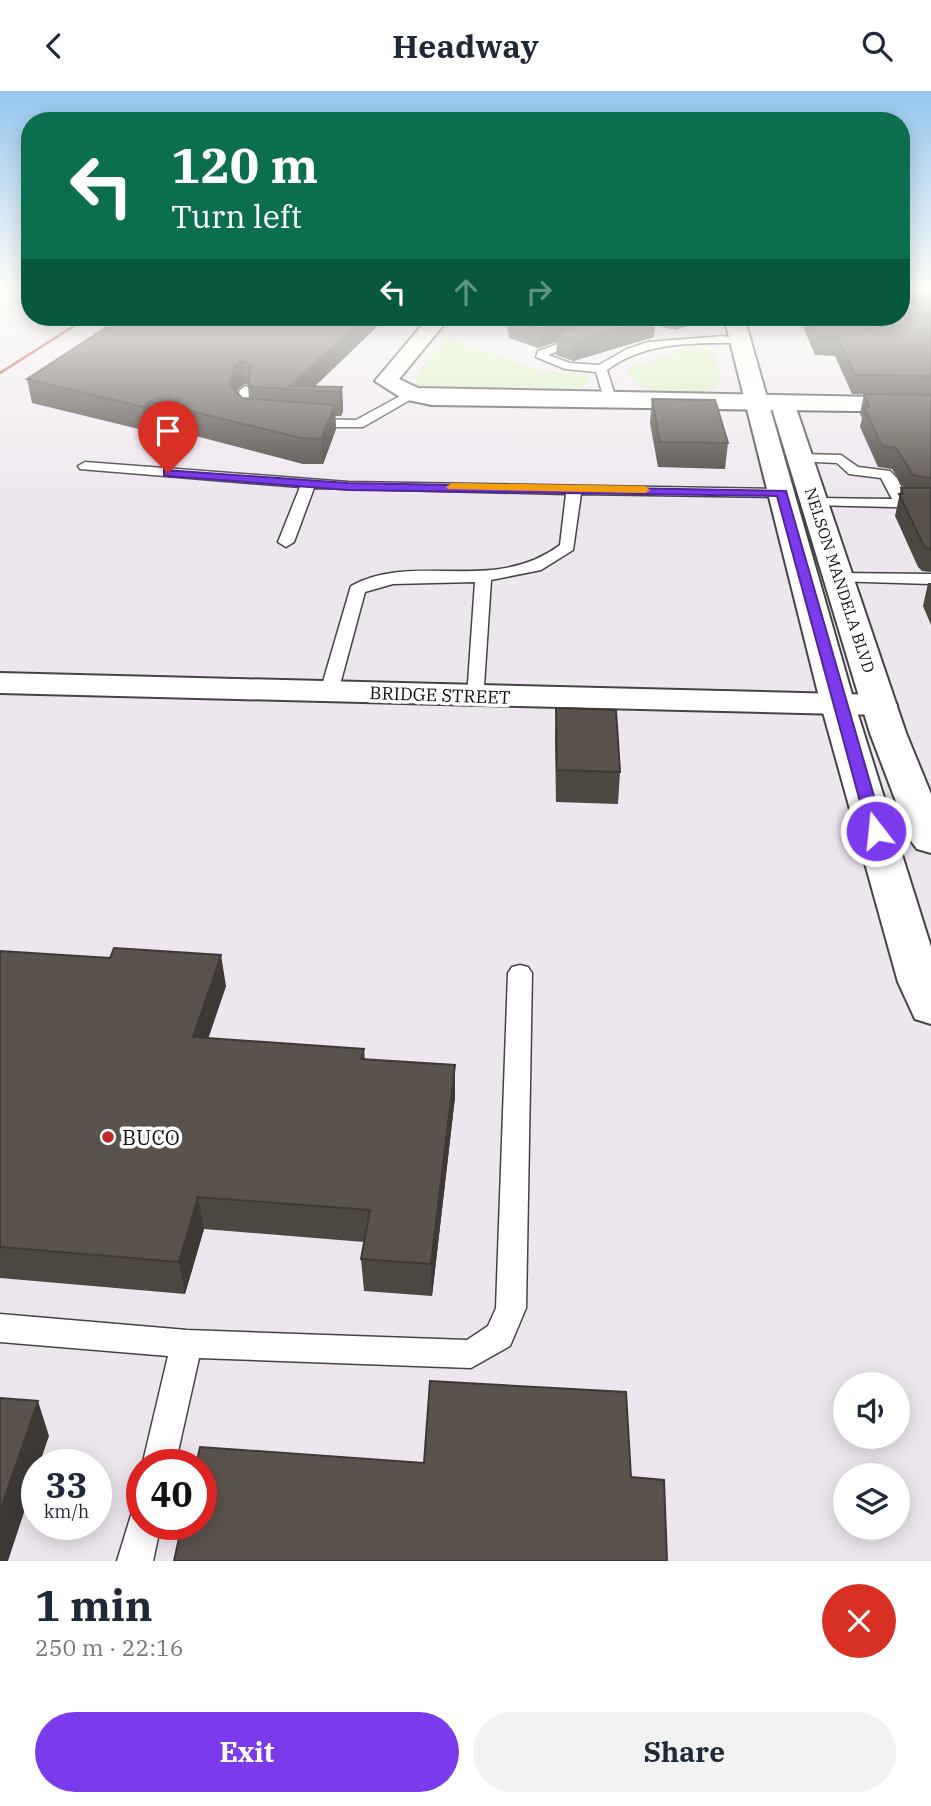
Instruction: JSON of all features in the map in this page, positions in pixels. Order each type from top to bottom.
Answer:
[{"type":"street","points":[[404,360],[386,381],[411,394],[432,398],[931,405]]},
{"type":"street","name":"NELSON MANDELA BLVD","points":[[755,360],[769,401],[782,493],[838,705],[927,991]]},
{"type":"street","name":"NELSON MANDELA BLVD","points":[[769,401],[801,458],[888,733],[931,841]]},
{"type":"street","name":"BRIDGE STREET","points":[[0,683],[880,705]]},
{"type":"lane","points":[[549,360],[569,366],[603,363],[608,360]]},
{"type":"lane","points":[[589,360],[603,363]]},
{"type":"lane","points":[[603,363],[610,399]]},
{"type":"lane","points":[[246,390],[240,407],[242,412],[263,421]]},
{"type":"lane","points":[[289,422],[358,424],[411,394]]},
{"type":"lane","points":[[801,458],[841,459],[854,471],[885,474],[890,478],[901,503]]},
{"type":"lane","points":[[85,466],[309,484],[782,493]]},
{"type":"lane","points":[[286,542],[309,484]]},
{"type":"lane","points":[[329,692],[357,589],[387,579],[483,576],[532,566],[559,556],[568,547],[574,489]]},
{"type":"lane","points":[[815,502],[931,504]]},
{"type":"lane","points":[[476,697],[483,576]]},
{"type":"lane","points":[[839,578],[931,579]]},
{"type":"lane","points":[[0,1328],[187,1344],[471,1354],[499,1336],[511,1308],[520,973]]},
{"type":"lane","points":[[162,1449],[187,1344]]},
{"type":"lane","points":[[135,1561],[140,1540]]},
{"type":"shaded area","points":[[0,360],[931,360],[931,1561],[0,1561]]},
{"type":"green space","points":[[428,360],[510,360],[539,370],[587,375],[589,384],[554,393],[422,389],[414,386],[416,374]]},
{"type":"green space","points":[[655,360],[717,360],[722,382],[701,393],[673,395],[646,388],[635,382],[627,374],[630,367]]},
{"type":"building","points":[[57,360],[318,360],[290,386],[342,387],[339,392],[253,387],[248,382],[251,365],[242,361],[235,366],[230,385],[242,398],[335,405],[321,439],[301,438],[150,401],[143,407],[27,379]]},
{"type":"building","points":[[848,360],[931,360],[931,376],[855,375]]},
{"type":"building","points":[[864,394],[931,395],[931,478],[913,475],[896,448],[882,446],[864,407],[869,407]]},
{"type":"building","points":[[652,399],[715,400],[728,443],[660,442]]},
{"type":"building","points":[[901,488],[931,488],[931,549],[923,544],[899,494],[903,494]]},
{"type":"building","points":[[556,708],[616,710],[620,772],[557,770]]},
{"type":"building","name":"BUCO","points":[[114,948],[221,955],[193,1037],[364,1049],[361,1059],[455,1065],[431,1264],[361,1259],[370,1210],[198,1197],[179,1262],[0,1247],[0,951],[110,958]]},
{"type":"building","points":[[430,1381],[626,1392],[631,1477],[664,1480],[667,1561],[174,1561],[179,1540],[217,1540],[217,1449],[200,1447],[424,1463]]},
{"type":"building","points":[[0,1398],[38,1401],[21,1449],[0,1511]]},
{"type":"railway","points":[[0,373],[21,360]]},
{"type":"slow traffic","points":[[452,487],[645,490]]},
{"type":"place","name":"BUCO","points":[[108,1137]]},
{"type":"route","points":[[168,473],[348,486],[782,493],[838,705],[876,831]]}]
